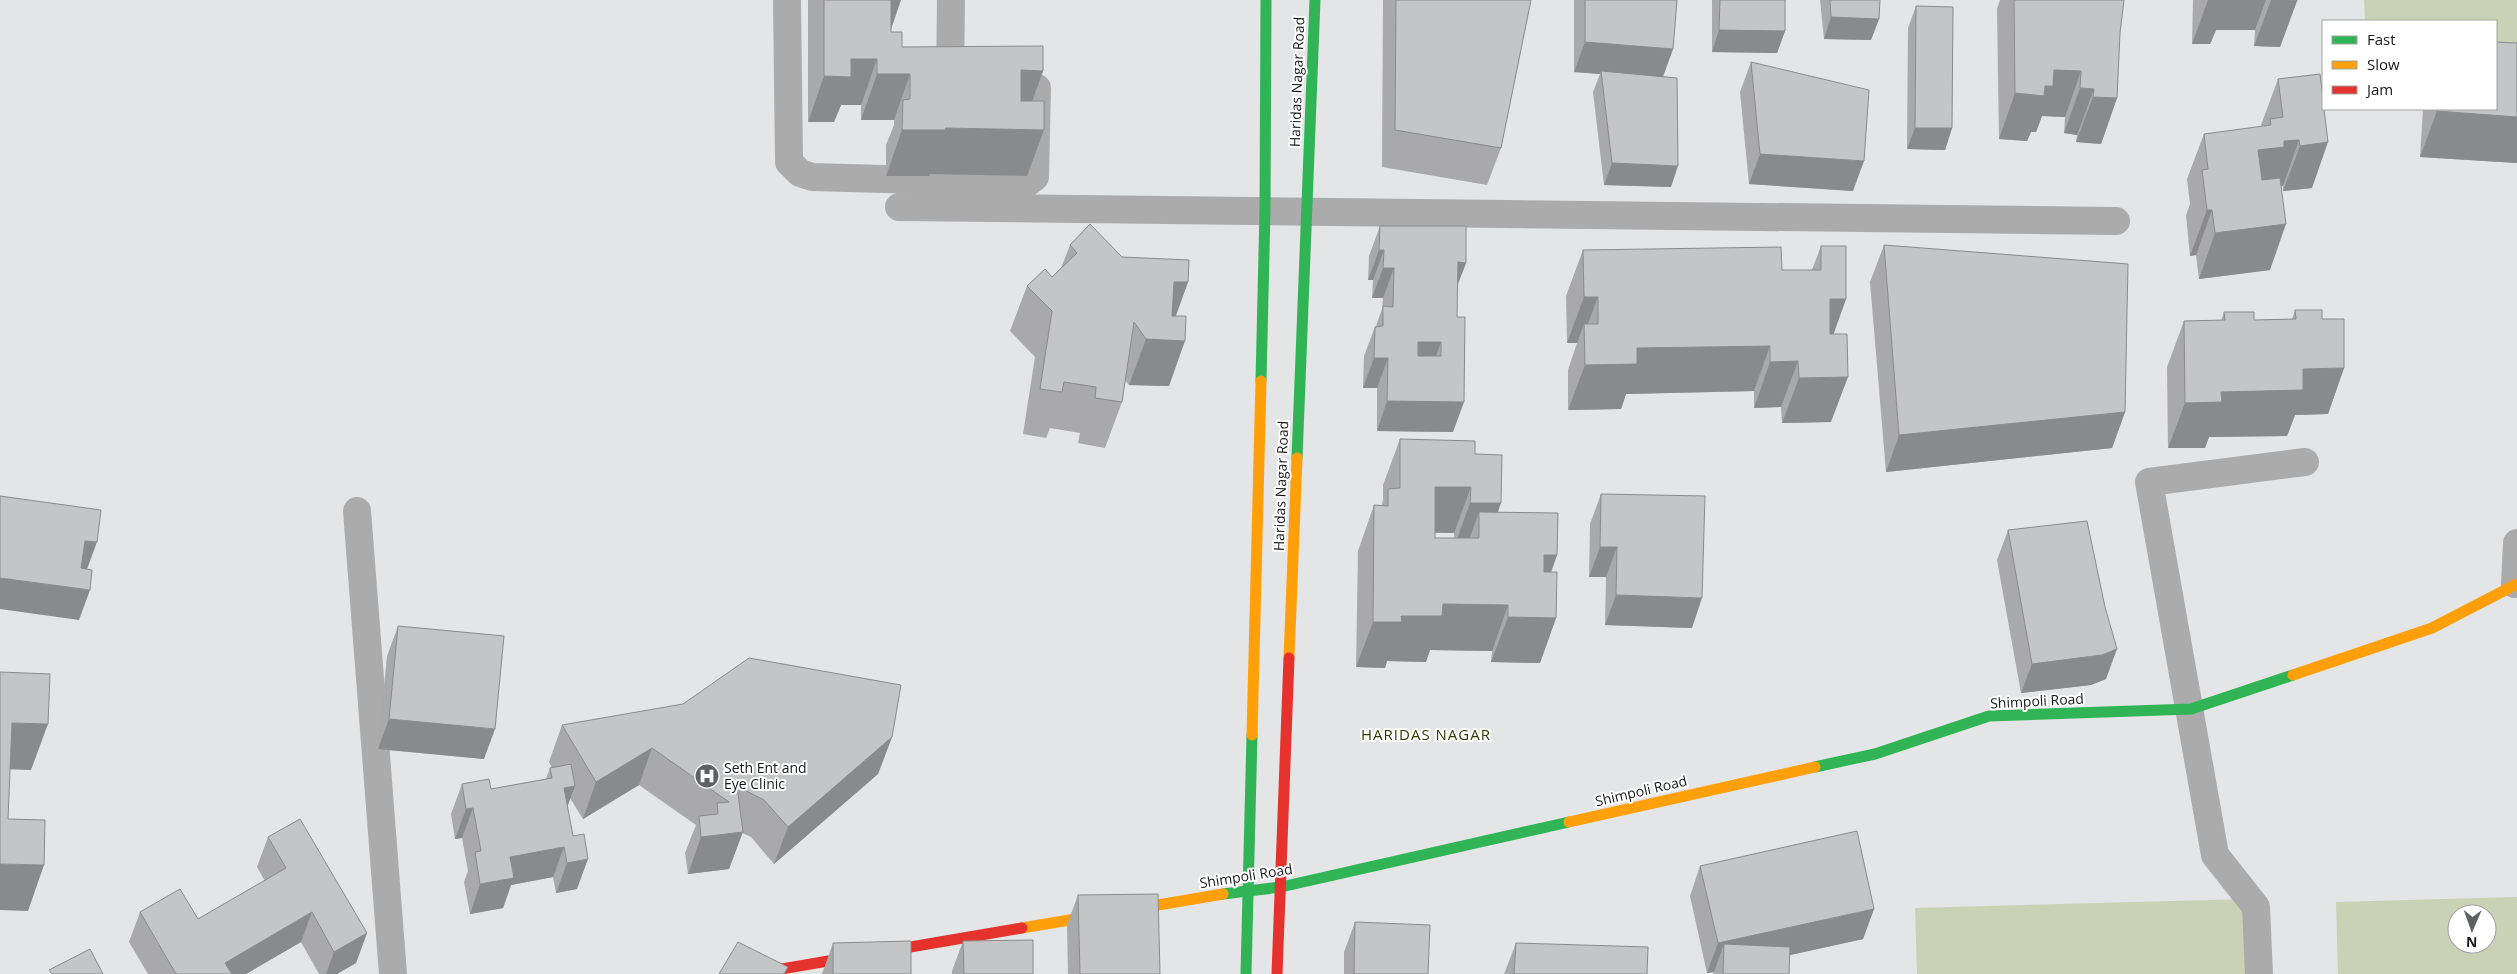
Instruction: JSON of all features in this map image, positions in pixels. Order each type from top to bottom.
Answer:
[{"type":"street","points":[[787,0],[789,162],[800,173],[812,177],[1027,184],[1036,177],[1037,88],[1027,82],[955,83],[950,76],[951,0]]},
{"type":"street","name":"Haridas Nagar Road","points":[[1246,974],[1265,210],[1266,0]]},
{"type":"street","name":"Haridas Nagar Road","points":[[1277,974],[1315,0]]},
{"type":"street","points":[[899,207],[1265,210],[2116,222]]},
{"type":"street","points":[[2260,974],[2256,907],[2215,855],[2149,482],[2305,462]]},
{"type":"street","points":[[357,511],[393,974]]},
{"type":"street","points":[[2516,584],[2517,543]]},
{"type":"street","name":"Shimpoli Road","points":[[752,974],[1248,890],[1281,887],[1875,754],[1989,716],[2190,709],[2432,628],[2516,584]]},
{"type":"green space","points":[[2364,0],[2517,0],[2517,49],[2497,48],[2497,20],[2365,20]]},
{"type":"green space","points":[[2517,897],[2517,974],[2338,974],[2336,902]]},
{"type":"green space","points":[[2246,899],[2248,974],[1917,974],[1915,908]]},
{"type":"building","points":[[824,0],[891,0],[891,32],[902,32],[902,47],[1043,46],[1043,71],[1021,70],[1021,101],[1044,101],[1044,130],[945,128],[946,130],[902,130],[903,100],[910,99],[910,74],[877,74],[877,59],[851,59],[851,77],[824,76]]},
{"type":"building","points":[[1396,0],[1531,0],[1501,148],[1395,130]]},
{"type":"building","points":[[1585,0],[1677,0],[1673,49],[1585,42]]},
{"type":"building","points":[[1720,0],[1785,0],[1785,31],[1719,30]]},
{"type":"building","points":[[1830,0],[1880,0],[1879,19],[1831,17]]},
{"type":"building","points":[[2014,0],[2124,0],[2120,33],[2117,98],[2093,97],[2094,89],[2080,88],[2081,71],[2054,70],[2053,86],[2045,86],[2044,96],[2015,93]]},
{"type":"building","points":[[1916,6],[1953,7],[1952,128],[1915,128]]},
{"type":"building","points":[[2497,42],[2517,43],[2517,117],[2437,111],[2497,110]]},
{"type":"building","points":[[1751,62],[1869,90],[1864,161],[1760,154]]},
{"type":"building","points":[[1601,71],[1677,78],[1678,166],[1612,163]]},
{"type":"building","points":[[2320,74],[2322,110],[2324,110],[2328,142],[2300,146],[2299,140],[2284,141],[2284,147],[2258,150],[2262,180],[2280,178],[2286,224],[2215,233],[2212,210],[2207,210],[2202,170],[2208,169],[2204,134],[2271,125],[2270,119],[2283,117],[2278,79]]},
{"type":"building","points":[[1090,224],[1122,257],[1189,260],[1188,282],[1174,282],[1172,316],[1186,316],[1185,341],[1146,339],[1134,322],[1122,402],[1095,398],[1096,387],[1064,382],[1062,392],[1040,389],[1052,311],[1027,286],[1045,269],[1052,277],[1077,253],[1070,245]]},
{"type":"building","points":[[1380,226],[1466,226],[1466,263],[1458,262],[1457,317],[1465,317],[1464,402],[1387,401],[1388,358],[1374,358],[1375,327],[1383,326],[1383,306],[1393,307],[1394,268],[1383,268],[1384,250],[1379,250]],"holes":[[[1418,342],[1441,342],[1441,356],[1418,356]]]},
{"type":"building","points":[[1884,245],[2128,264],[2125,412],[1899,435]]},
{"type":"building","points":[[1821,246],[1846,246],[1846,299],[1830,299],[1830,334],[1847,334],[1848,377],[1799,378],[1798,361],[1770,362],[1770,346],[1637,348],[1637,364],[1585,365],[1584,324],[1598,324],[1598,297],[1584,297],[1583,250],[1781,247],[1782,270],[1821,270]]},
{"type":"building","points":[[2295,310],[2322,310],[2322,319],[2344,319],[2344,368],[2303,369],[2303,390],[2221,392],[2222,402],[2185,403],[2184,321],[2225,320],[2224,312],[2254,312],[2254,320],[2296,319]]},
{"type":"building","points":[[1400,439],[1475,441],[1475,454],[1502,455],[1501,503],[1470,503],[1471,487],[1435,487],[1435,538],[1479,538],[1479,512],[1558,513],[1557,555],[1544,555],[1544,572],[1557,572],[1556,618],[1508,617],[1508,605],[1443,604],[1442,616],[1401,616],[1402,622],[1373,622],[1374,505],[1388,506],[1388,489],[1400,488]]},
{"type":"building","points":[[1601,494],[1705,496],[1702,598],[1616,595],[1617,547],[1600,547]]},
{"type":"building","points":[[0,496],[101,510],[97,542],[85,541],[81,568],[92,570],[90,590],[0,578]]},
{"type":"building","points":[[2087,521],[2105,607],[2117,649],[2102,655],[2032,664],[2008,530]]},
{"type":"building","points":[[398,626],[504,636],[495,729],[389,719]]},
{"type":"building","points":[[749,658],[901,685],[892,737],[788,827],[764,800],[737,786],[743,832],[701,837],[699,816],[718,814],[717,803],[729,802],[652,748],[596,782],[562,725],[683,704]]},
{"type":"building","points":[[0,672],[50,674],[48,724],[12,723],[8,819],[45,820],[44,865],[0,864]]},
{"type":"building","points":[[571,764],[575,786],[564,788],[573,836],[584,834],[588,859],[567,863],[564,847],[510,857],[514,878],[480,884],[475,852],[481,851],[473,808],[466,809],[462,784],[489,779],[491,789],[552,778],[550,768]]},
{"type":"building","points":[[300,819],[367,933],[334,952],[312,912],[225,963],[232,974],[176,974],[140,912],[180,889],[198,919],[286,868],[268,837]]},
{"type":"building","points":[[1857,831],[1874,909],[1718,943],[1700,866]]},
{"type":"building","points":[[1158,894],[1160,974],[1080,974],[1078,895]]},
{"type":"building","points":[[1355,922],[1430,925],[1428,974],[1354,974]]},
{"type":"building","points":[[1033,940],[1033,974],[964,974],[963,941]]},
{"type":"building","points":[[911,941],[911,974],[833,974],[833,943]]},
{"type":"building","points":[[738,942],[788,967],[784,974],[719,974]]},
{"type":"building","points":[[1516,943],[1648,947],[1647,974],[1514,974]]},
{"type":"building","points":[[1724,944],[1790,947],[1789,974],[1723,974]]},
{"type":"building","points":[[90,949],[103,974],[52,974],[49,970]]},
{"type":"traffic: fast","points":[[1261,381],[1265,210],[1266,0]]},
{"type":"traffic: fast","points":[[1297,458],[1315,0]]},
{"type":"traffic: fast","points":[[1815,767],[1875,754],[1989,716],[2191,709],[2293,675]]},
{"type":"traffic: fast","points":[[1246,974],[1252,735]]},
{"type":"traffic: fast","points":[[1223,894],[1281,887],[1569,822]]},
{"type":"traffic: slow","points":[[1252,735],[1261,381]]},
{"type":"traffic: slow","points":[[1289,658],[1297,458]]},
{"type":"traffic: slow","points":[[2293,675],[2432,628],[2517,584]]},
{"type":"traffic: slow","points":[[1569,822],[1815,767]]},
{"type":"traffic: slow","points":[[1022,928],[1223,894]]},
{"type":"traffic: jam","points":[[1277,974],[1289,658]]},
{"type":"traffic: jam","points":[[752,974],[1022,928]]},
{"type":"place","name":"Seth Ent and Eye Clinic","points":[[707,776]]},
{"type":"district","name":"HARIDAS NAGAR","points":[[1426,735]]}]
